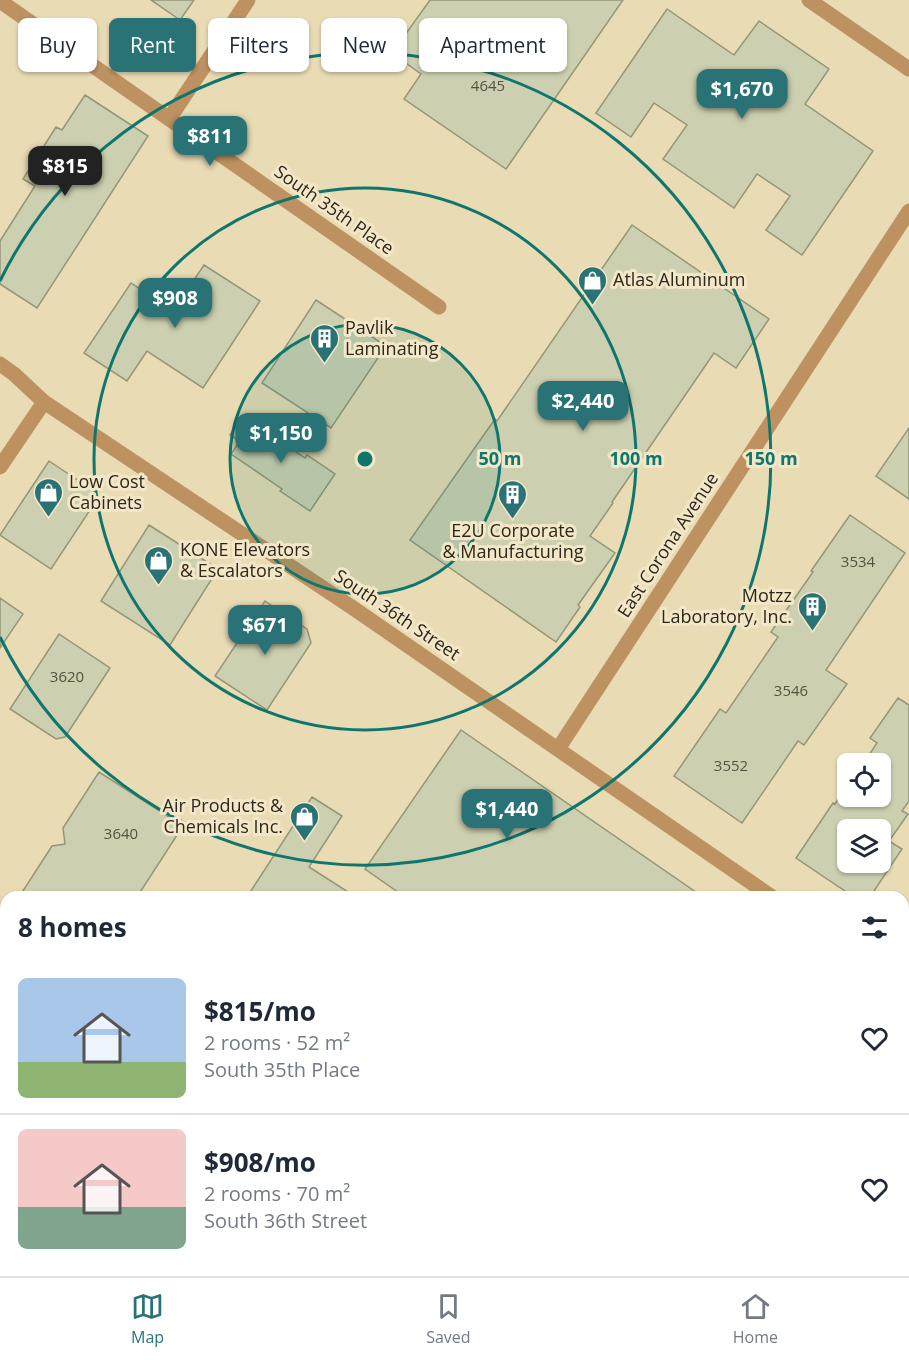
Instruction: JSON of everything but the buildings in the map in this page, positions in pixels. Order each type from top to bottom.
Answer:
[{"type":"street","points":[[169,119],[248,0]]},
{"type":"street","points":[[809,0],[909,69]]},
{"type":"street","name":"South 35th Place","points":[[0,2],[439,307]]},
{"type":"street","name":"East Corona Avenue","points":[[558,749],[909,211]]},
{"type":"street","name":"South 36th Street","points":[[0,364],[44,402],[336,596],[763,891]]},
{"type":"street","points":[[0,467],[44,402]]},
{"type":"shaded area","points":[[0,0],[909,0],[909,891],[0,891]]},
{"type":"place","name":"Atlas Aluminum","points":[[592,306]]},
{"type":"place","name":"Pavlik Laminating","points":[[324,364]]},
{"type":"place","name":"Low Cost Cabinets","points":[[48,518]]},
{"type":"place","name":"E2U Corporate & Manufacturing","points":[[513,520]]},
{"type":"place","name":"KONE Elevators & Escalators","points":[[159,586]]},
{"type":"place","name":"Motzz Laboratory, Inc.","points":[[813,632]]},
{"type":"place","name":"Air Products & Chemicals Inc.","points":[[304,842]]}]
